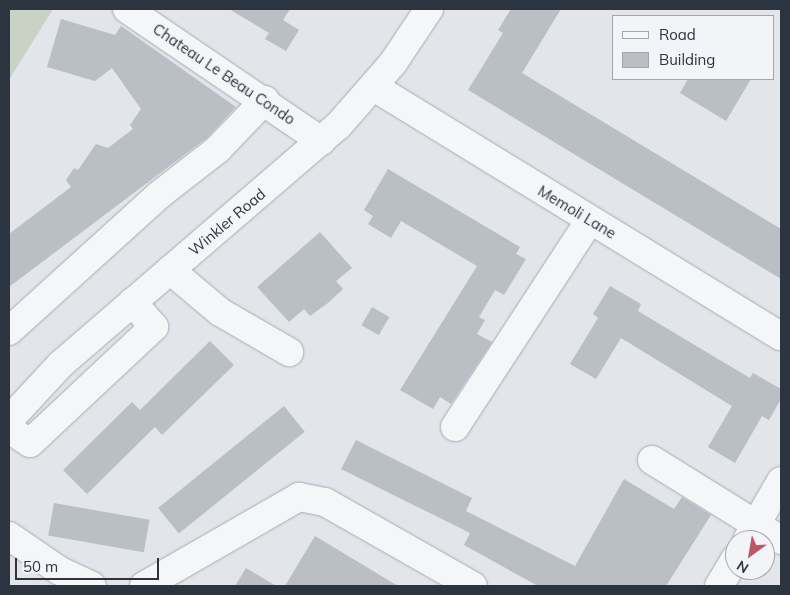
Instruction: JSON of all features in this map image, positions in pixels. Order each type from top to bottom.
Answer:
[{"type":"street","name":"Chateau Le Beau Condo","points":[[127,9],[265,100],[321,141]]},
{"type":"street","name":"Winkler Road","points":[[9,420],[61,364],[321,141],[374,87],[429,9]]},
{"type":"street","name":"Memoli Lane","points":[[374,87],[781,336]]},
{"type":"street","points":[[9,331],[159,195],[218,149],[265,100]]},
{"type":"street","points":[[456,427],[590,220]]},
{"type":"street","points":[[170,270],[220,312],[289,352]]},
{"type":"street","points":[[9,429],[30,443],[154,327],[132,302]]},
{"type":"street","points":[[652,460],[748,530]]},
{"type":"street","points":[[752,530],[781,481]]},
{"type":"street","points":[[144,586],[299,497],[325,502],[473,586]]},
{"type":"street","points":[[9,536],[60,571],[92,586]]},
{"type":"shaded area","points":[[9,9],[53,9],[9,80]]},
{"type":"building","points":[[229,9],[290,9],[283,20],[299,30],[286,51],[265,39],[269,33]]},
{"type":"building","points":[[511,9],[561,9],[522,73],[781,229],[781,279],[468,90],[503,33],[498,30]]},
{"type":"building","points":[[61,19],[115,35],[121,26],[236,107],[208,137],[9,287],[9,234],[71,187],[66,180],[74,168],[78,170],[96,144],[108,148],[133,129],[130,125],[141,109],[112,68],[95,81],[47,67]]},
{"type":"building","points":[[687,80],[750,80],[726,121],[680,93]]},
{"type":"building","points":[[388,169],[520,247],[516,254],[526,259],[504,295],[495,290],[479,317],[485,320],[477,334],[492,342],[451,404],[440,397],[433,409],[400,390],[477,266],[401,221],[391,238],[368,224],[373,216],[364,210]]},
{"type":"building","points":[[320,232],[352,268],[336,281],[343,289],[328,303],[310,316],[304,309],[289,322],[257,287]]},
{"type":"building","points":[[610,286],[641,304],[638,311],[750,378],[753,373],[781,389],[781,399],[769,420],[762,416],[735,463],[708,447],[732,406],[621,338],[596,379],[570,364],[598,318],[593,314]]},
{"type":"building","points":[[372,307],[389,317],[379,335],[362,325]]},
{"type":"building","points":[[210,341],[234,365],[162,435],[155,427],[87,494],[63,470],[132,402],[140,410]]},
{"type":"building","points":[[284,406],[305,432],[179,534],[158,508]]},
{"type":"building","points":[[356,440],[472,498],[466,511],[575,566],[624,479],[674,509],[682,497],[711,515],[666,586],[538,586],[464,545],[470,533],[341,469]]},
{"type":"building","points":[[54,503],[150,520],[144,552],[48,535]]},
{"type":"building","points":[[315,536],[398,586],[285,586]]},
{"type":"building","points":[[246,568],[276,586],[235,586]]}]
